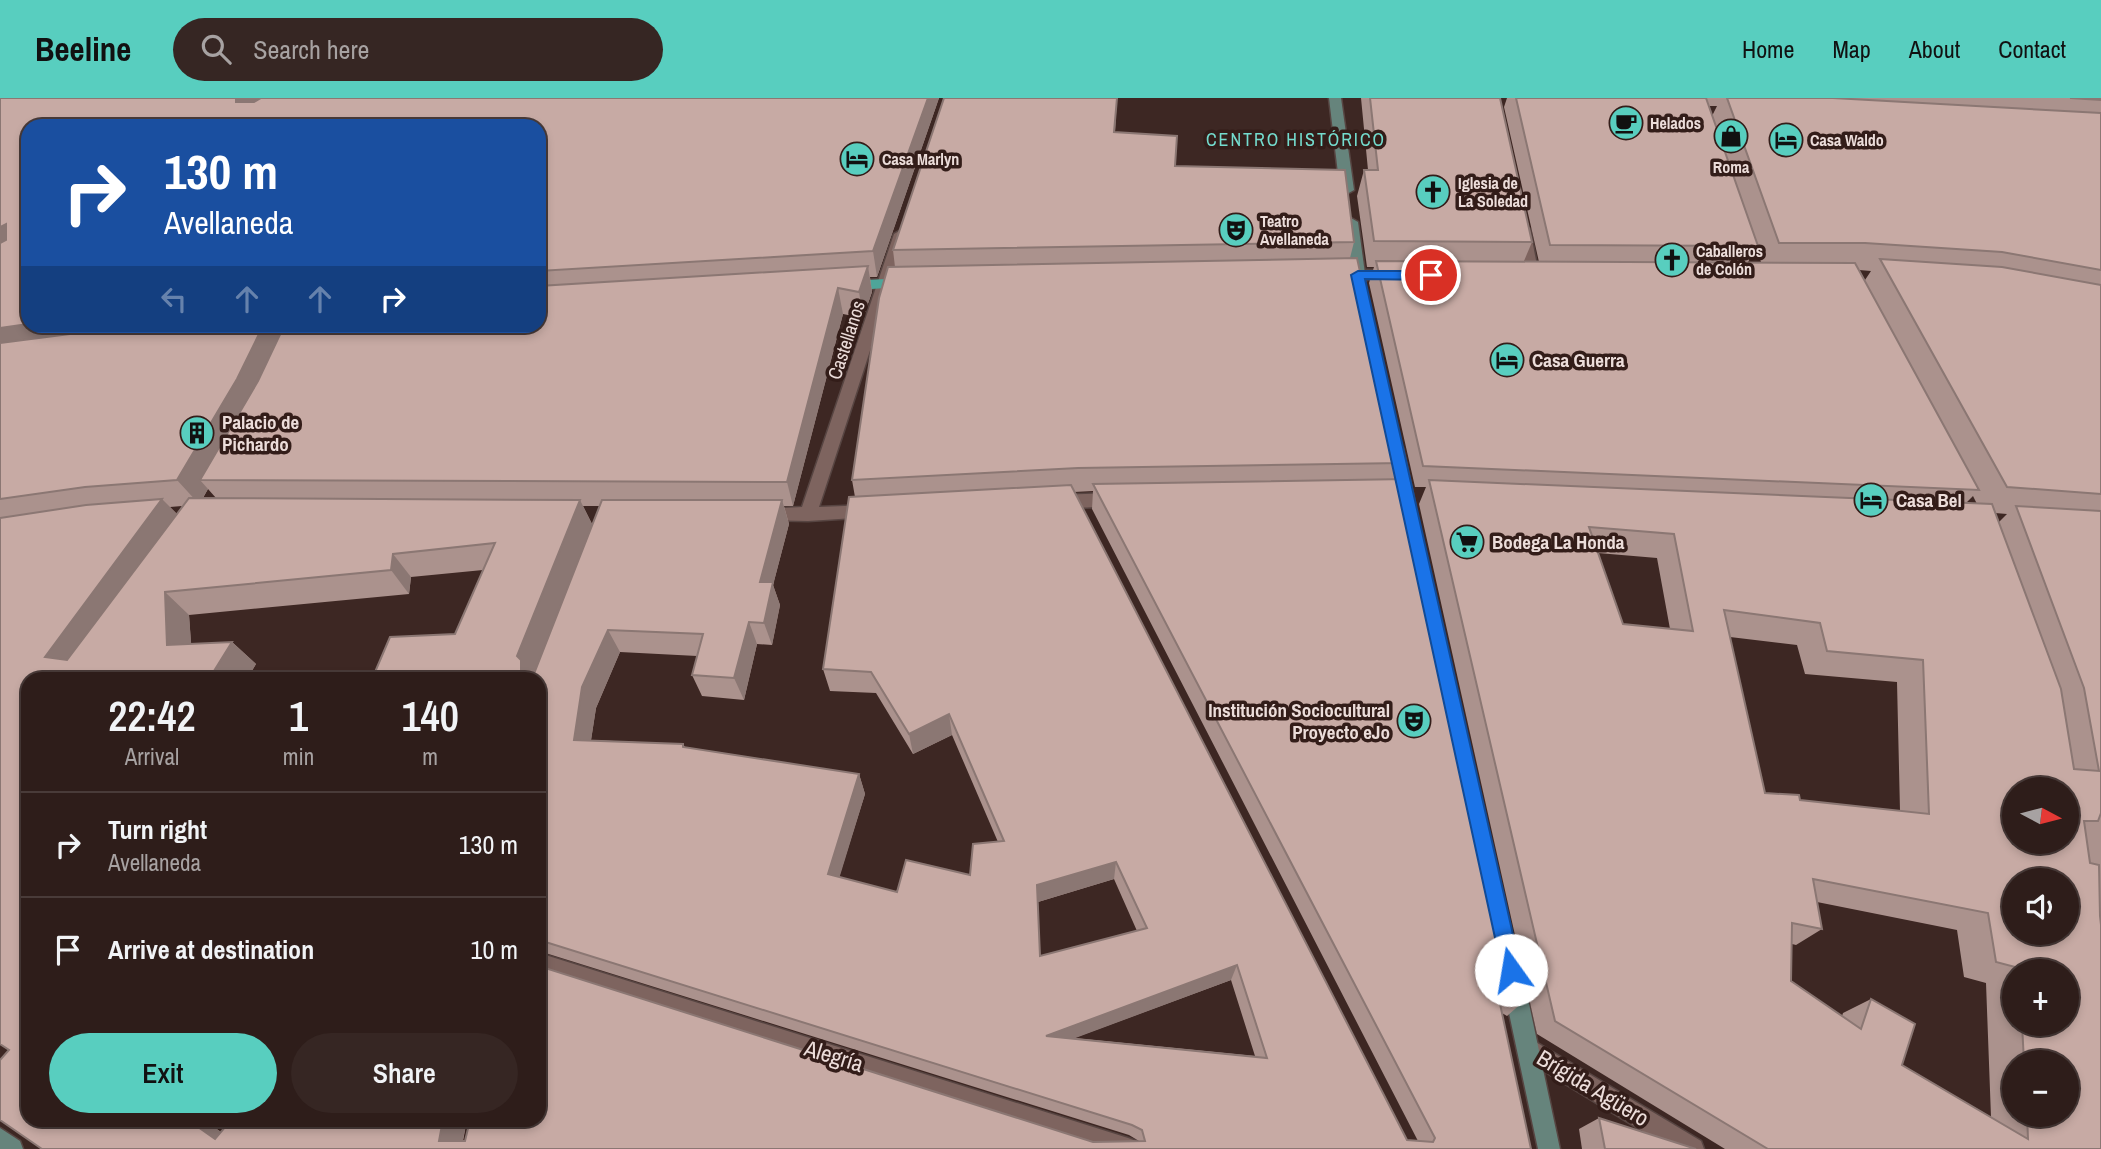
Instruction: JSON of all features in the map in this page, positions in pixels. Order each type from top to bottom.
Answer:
[{"type":"main road","points":[[1335,98],[1363,298]]},
{"type":"main road","points":[[1322,276],[1409,275]]},
{"type":"main road","points":[[834,286],[926,283]]},
{"type":"main road","points":[[1391,429],[1411,522]]},
{"type":"main road","points":[[1511,968],[1549,1149]]},
{"type":"main road","points":[[0,1139],[12,1149]]},
{"type":"street","points":[[1519,211],[1531,276]]},
{"type":"street","name":"Castellanos","points":[[808,515],[907,217]]},
{"type":"street","points":[[1037,502],[1132,499]]},
{"type":"street","points":[[1077,500],[1089,524]]},
{"type":"street","points":[[754,515],[889,510]]},
{"type":"street","name":"Alegría","points":[[546,966],[1128,1149]]},
{"type":"street","name":"Brígida Agüero","points":[[1529,1049],[1693,1149]]},
{"type":"building","points":[[0,98],[236,98],[236,102],[254,102],[261,98],[928,98],[873,251],[546,271],[546,119],[21,119],[21,325],[0,328],[0,243],[6,240],[6,224],[0,227]]},
{"type":"building","points":[[944,98],[1117,98],[1114,132],[1177,136],[1175,166],[1345,170],[1354,242],[893,250]]},
{"type":"building","name":"Iglesia de La Soledad","points":[[1370,98],[1500,98],[1532,242],[1374,241],[1364,170],[1378,170]]},
{"type":"building","points":[[1516,98],[1706,98],[1758,246],[1550,245]]},
{"type":"building","points":[[1727,98],[1833,98],[2101,113],[2101,270],[2002,252],[1865,243],[1779,243]]},
{"type":"building","points":[[2070,98],[2101,98],[2101,100]]},
{"type":"building","points":[[1357,258],[1402,463],[1078,468],[852,480],[879,298],[888,267]]},
{"type":"building","points":[[1880,259],[2002,267],[2101,285],[2101,494],[2007,487]]},
{"type":"building","points":[[1376,261],[1855,263],[1979,490],[1423,466]]},
{"type":"building","points":[[868,266],[859,292],[838,288],[787,482],[200,480],[258,381],[281,333],[546,333],[546,286]]},
{"type":"building","points":[[78,333],[260,333],[237,379],[177,480],[85,487],[0,499],[0,343]]},
{"type":"building","points":[[1407,479],[1523,1002],[1496,985],[1531,1149],[42,1149],[0,1120],[0,1060],[9,1050],[0,1044],[0,518],[86,505],[162,499],[45,657],[67,660],[189,498],[580,500],[517,656],[521,660],[521,672],[375,672],[390,637],[455,634],[495,543],[393,554],[391,570],[165,592],[167,645],[232,642],[213,672],[21,672],[21,1127],[198,1127],[215,1139],[225,1127],[442,1127],[439,1141],[465,1141],[468,1127],[546,1127],[546,968],[1093,1142],[1145,1141],[1142,1130],[1132,1125],[546,942],[546,672],[535,672],[602,500],[782,500],[760,582],[773,582],[764,623],[749,622],[734,678],[692,675],[703,634],[608,630],[582,687],[574,740],[683,744],[683,747],[859,774],[828,874],[897,892],[906,860],[970,875],[973,844],[1004,841],[949,714],[909,734],[871,672],[823,669],[849,497],[1071,485],[1407,1140],[1433,1142],[1435,1138],[1093,484]],"holes":[[[1116,862],[1147,928],[1040,956],[1037,885]],[[1237,965],[1267,1058],[1046,1036]]]},
{"type":"building","points":[[1429,480],[1992,504],[2061,689],[2074,769],[2099,771],[2084,688],[2016,506],[2101,511],[2101,813],[2098,821],[2084,821],[2090,863],[2099,865],[2101,1149],[1768,1149],[1555,1021]],"holes":[[[1589,527],[1674,534],[1693,631],[1623,624]],[[1724,610],[1820,623],[1827,651],[1923,660],[1929,814],[1800,800],[1799,795],[1765,793]],[[1813,879],[1988,913],[1996,962],[2002,964],[2002,959],[2079,959],[2079,1036],[2023,1036],[2023,1050],[2079,1050],[2079,1127],[2028,1127],[2028,1139],[2008,1127],[2002,1127],[2002,1124],[1902,1065],[1915,1024],[1871,999],[1861,1029],[1791,981],[1792,923],[1822,929]]]},
{"type":"building","points":[[1599,1118],[1696,1149],[1605,1149]]},
{"type":"place","name":"Helados","points":[[1626,123]]},
{"type":"place","name":"Roma","points":[[1731,136]]},
{"type":"place","name":"Casa Waldo","points":[[1786,140]]},
{"type":"place","name":"Casa Marlyn","points":[[857,159]]},
{"type":"place","name":"Iglesia de La Soledad","points":[[1433,192]]},
{"type":"place","name":"Teatro Avellaneda","points":[[1236,230]]},
{"type":"place","name":"Caballeros de Colón","points":[[1672,260]]},
{"type":"place","name":"Casa Guerra","points":[[1507,360]]},
{"type":"place","name":"Palacio de Pichardo","points":[[197,433]]},
{"type":"place","name":"Casa Bel","points":[[1871,500]]},
{"type":"place","name":"Bodega La Honda","points":[[1467,542]]},
{"type":"place","name":"Institución Sociocultural Proyecto eJo","points":[[1414,721]]},
{"type":"district","name":"CENTRO HISTÓRICO","points":[[1296,140]]},
{"type":"route","points":[[1431,275],[1358,275],[1410,521],[1511,970]]}]
